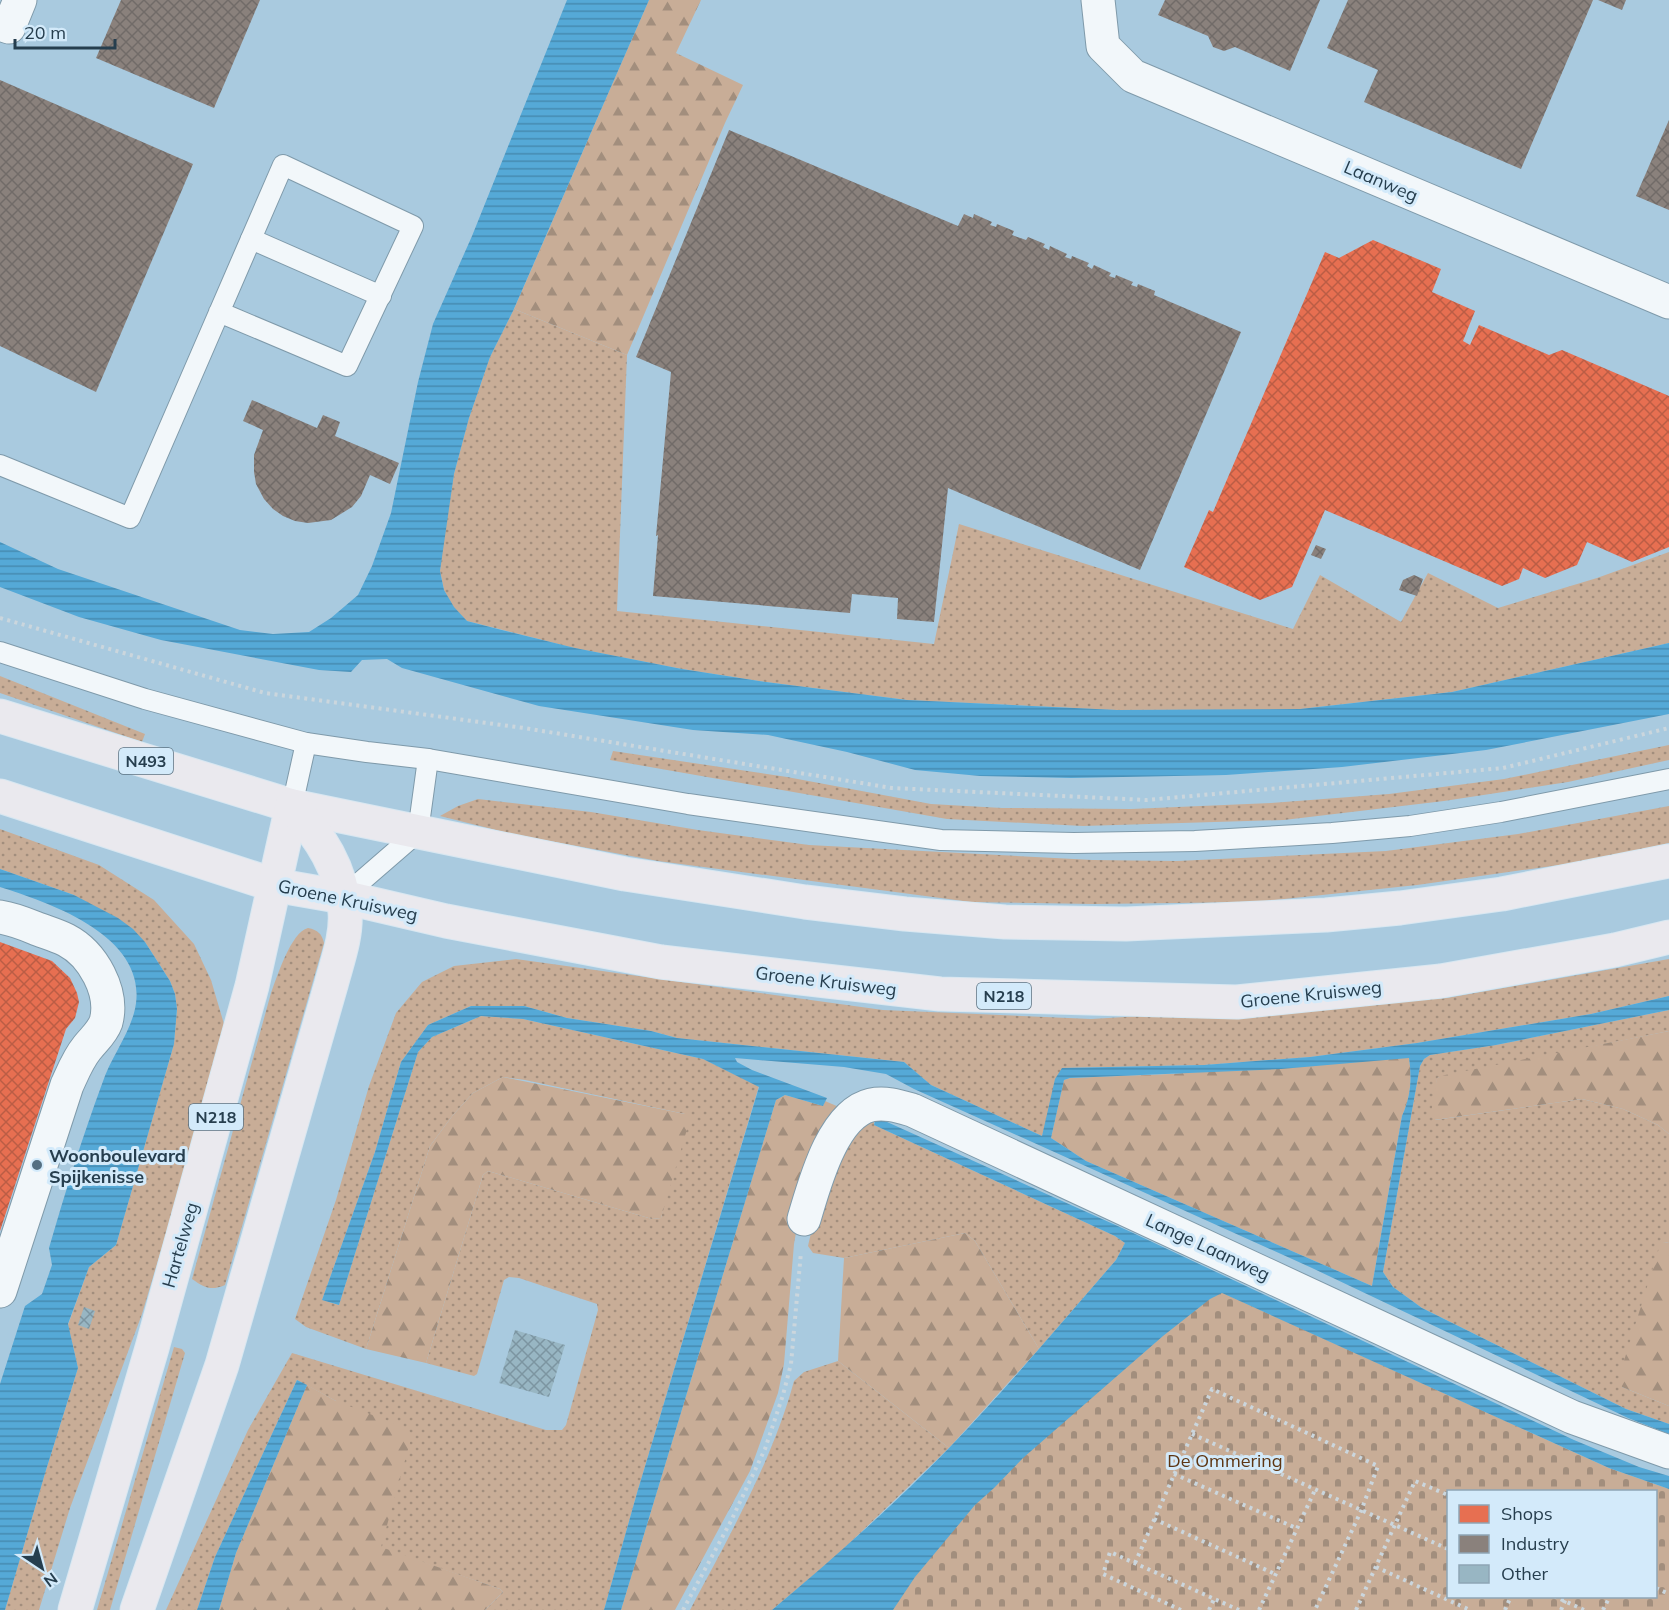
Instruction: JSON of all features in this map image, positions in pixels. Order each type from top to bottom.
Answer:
[{"type":"main road","name":"N493","points":[[0,716],[292,806]]},
{"type":"main road","name":"Groene Kruisweg","points":[[0,796],[274,885],[661,962],[940,994],[1237,1002],[1441,981],[1616,950],[1669,937]]},
{"type":"main road","points":[[292,806],[625,874],[794,901],[905,914],[1016,922],[1126,924],[1326,915],[1400,908],[1502,894],[1669,861]]},
{"type":"main road","points":[[137,1610],[222,1365],[331,985],[345,928],[346,912],[343,897],[330,855],[310,826],[292,806]]},
{"type":"main road","name":"Hartelweg","points":[[75,1610],[152,1348],[252,986],[292,806]]},
{"type":"street","name":"Laanweg","points":[[1098,0],[1103,46],[1133,76],[1669,302]]},
{"type":"street","points":[[0,917],[12,918],[67,940],[79,949],[99,976],[106,993],[108,1009],[105,1024],[75,1066],[67,1085],[0,1291]]},
{"type":"street","name":"Lange Laanweg","points":[[804,1219],[817,1177],[835,1136],[852,1114],[869,1105],[890,1103],[912,1110],[1572,1417],[1669,1452]]},
{"type":"lane","points":[[0,465],[130,518],[219,312],[283,165],[413,226],[347,366],[219,312]]},
{"type":"lane","points":[[251,239],[381,296]]},
{"type":"lane","points":[[0,652],[145,699],[306,743],[428,759],[688,804],[941,840],[1062,843],[1195,841],[1332,833],[1410,826],[1501,812],[1669,779]]},
{"type":"lane","name":"Hartelweg","points":[[292,806],[306,743]]},
{"type":"lane","points":[[343,897],[417,832],[428,759]]},
{"type":"path","points":[[0,618],[265,693],[524,728],[892,788],[1147,800],[1503,768],[1669,728]]},
{"type":"path","points":[[683,1610],[731,1521],[765,1449],[783,1395],[791,1364],[804,1219]]},
{"type":"path","points":[[1135,1563],[1212,1389],[1378,1466],[1361,1511],[1316,1610]]},
{"type":"path","points":[[1192,1434],[1447,1548]]},
{"type":"path","points":[[1174,1474],[1296,1528]]},
{"type":"path","points":[[1356,1610],[1415,1481],[1447,1494]]},
{"type":"path","points":[[1259,1610],[1315,1490]]},
{"type":"path","points":[[1154,1519],[1275,1574]]},
{"type":"path","points":[[1181,1610],[1103,1574],[1110,1552],[1239,1610]]},
{"type":"path","points":[[1376,1567],[1470,1610]]},
{"type":"path","points":[[1209,1610],[1214,1599]]},
{"type":"path","points":[[1561,1610],[1566,1599],[1584,1610]]},
{"type":"green space","points":[[649,0],[701,0],[676,53],[743,85],[627,355],[514,309]]},
{"type":"green space","points":[[514,309],[627,355],[617,611],[934,644],[959,524],[1293,629],[1320,575],[1401,622],[1428,573],[1498,608],[1597,578],[1669,552],[1669,643],[1452,692],[1300,709],[1117,710],[907,700],[759,681],[574,648],[467,621],[453,607],[444,590],[440,571],[444,536],[454,474],[469,418],[490,357]]},
{"type":"green space","points":[[0,676],[145,734],[142,742],[0,693]]},
{"type":"green space","points":[[1669,745],[1669,760],[1568,782],[1444,801],[1284,820],[1083,826],[947,819],[610,760],[613,751],[787,777],[931,804],[1002,808],[1131,809],[1271,803],[1389,794],[1504,779]]},
{"type":"green space","points":[[478,799],[591,812],[809,845],[1093,860],[1177,861],[1386,851],[1518,834],[1669,806],[1669,843],[1601,859],[1417,885],[1256,902],[1094,904],[971,902],[658,861],[512,834],[440,816]]},
{"type":"green space","points":[[0,829],[99,865],[154,900],[194,944],[211,980],[224,1024],[191,1150],[142,1314],[70,1508],[39,1610],[5,1610],[78,1368],[68,1325],[89,1267],[116,1245],[174,1044],[177,1009],[170,981],[145,942],[74,895],[0,869]]},
{"type":"green space","points":[[308,928],[319,933],[324,943],[225,1285],[208,1288],[192,1279],[271,993],[290,946],[302,931]]},
{"type":"green space","points":[[516,959],[883,1010],[1091,1019],[1447,998],[1669,959],[1669,996],[1591,1014],[1417,1043],[1310,1057],[1204,1065],[1062,1068],[1042,1136],[931,1085],[904,1062],[677,1038],[651,1031],[567,1018],[524,1006],[471,1006],[428,1025],[401,1062],[375,1152],[322,1300],[339,1305],[418,1052],[432,1037],[481,1016],[523,1019],[703,1059],[759,1086],[604,1610],[485,1610],[503,1592],[500,1589],[381,1548],[336,1401],[297,1380],[215,1557],[197,1610],[166,1610],[248,1430],[292,1353],[546,1430],[562,1430],[566,1425],[598,1310],[597,1304],[519,1278],[509,1277],[504,1280],[477,1374],[474,1376],[426,1363],[483,1175],[488,1171],[652,1219],[661,1218],[685,1114],[503,1077],[473,1093],[430,1146],[366,1349],[306,1327],[295,1319],[336,1200],[369,1086],[396,1013],[422,982],[454,966]]},
{"type":"green space","points":[[1669,1010],[1669,1031],[1437,1078],[1435,1120],[1582,1099],[1623,1109],[1658,1125],[1669,1134],[1669,1243],[1664,1242],[1622,1387],[1669,1406],[1669,1424],[1626,1409],[1422,1308],[1393,1287],[1383,1272],[1420,1066],[1424,1059],[1430,1055],[1496,1045]]},
{"type":"green space","points":[[1669,1031],[1669,1134],[1658,1125],[1623,1109],[1582,1099],[1434,1120],[1431,1113],[1437,1078],[1445,1075]]},
{"type":"green space","points":[[1409,1057],[1409,1094],[1402,1116],[1372,1286],[1086,1161],[1051,1138],[1064,1080],[1070,1078],[1171,1074]]},
{"type":"green space","points":[[503,1077],[685,1114],[690,1119],[661,1218],[652,1219],[488,1171],[483,1175],[426,1363],[366,1349],[430,1146],[473,1093]]},
{"type":"green space","points":[[785,1095],[823,1106],[825,1101],[846,1110],[799,1216],[794,1244],[784,1364],[778,1393],[750,1471],[675,1610],[621,1610],[776,1100]]},
{"type":"green space","points":[[864,1117],[874,1122],[874,1125],[1115,1236],[1125,1243],[1116,1260],[1039,1349],[975,1241],[965,1233],[844,1258],[813,1253],[808,1246],[818,1202]]},
{"type":"green space","points":[[965,1233],[975,1241],[1039,1349],[949,1448],[838,1361],[844,1258]]},
{"type":"green space","points":[[1664,1242],[1669,1243],[1669,1406],[1622,1387],[1619,1377],[1660,1245]]},
{"type":"green space","name":"De Ommering","points":[[1205,1274],[1223,1293],[1609,1468],[1669,1489],[1669,1610],[876,1610],[969,1487]]},
{"type":"green space","points":[[174,1347],[182,1349],[185,1353],[110,1610],[97,1610]]},
{"type":"green space","points":[[838,1361],[949,1448],[834,1558],[772,1610],[690,1610],[762,1470],[794,1381],[804,1372]]},
{"type":"green space","points":[[307,1385],[336,1401],[409,1431],[412,1435],[381,1547],[500,1589],[503,1592],[485,1610],[219,1610],[236,1553]]},
{"type":"water","points":[[567,0],[649,0],[513,311],[490,357],[469,418],[454,474],[440,571],[444,590],[454,607],[467,621],[575,648],[759,681],[907,700],[1117,710],[1300,709],[1452,692],[1669,643],[1669,714],[1486,750],[1342,767],[1226,775],[1071,778],[980,776],[915,770],[768,735],[693,730],[539,706],[402,668],[387,659],[362,660],[351,672],[319,670],[161,640],[79,617],[0,587],[0,542],[58,569],[240,630],[273,634],[309,632],[331,618],[358,595],[372,566],[391,513],[418,382],[433,324],[472,236]]},
{"type":"water","points":[[0,869],[74,895],[118,918],[133,929],[145,942],[170,981],[177,1009],[174,1044],[116,1245],[89,1267],[68,1324],[78,1368],[5,1610],[0,1610],[0,1384],[25,1306],[42,1294],[52,1265],[49,1248],[61,1207],[105,1075],[131,1022],[136,987],[129,964],[115,945],[95,929],[71,915],[47,903],[0,887]]},
{"type":"water","points":[[1669,996],[1669,1010],[1496,1045],[1430,1055],[1424,1059],[1420,1066],[1383,1272],[1393,1287],[1422,1308],[1626,1409],[1669,1424],[1669,1434],[1628,1418],[1312,1268],[914,1089],[886,1074],[844,1067],[735,1058],[737,1062],[752,1070],[827,1098],[823,1106],[785,1095],[776,1100],[621,1610],[604,1610],[759,1087],[703,1059],[523,1019],[481,1016],[432,1037],[418,1052],[339,1305],[322,1300],[375,1152],[401,1062],[428,1025],[471,1006],[524,1006],[567,1018],[651,1031],[677,1038],[904,1062],[931,1085],[1042,1136],[1055,1079],[1062,1068],[1204,1065],[1310,1057],[1417,1043],[1591,1014]],"holes":[[[1409,1058],[1409,1094],[1402,1116],[1372,1286],[1086,1161],[1051,1138],[1064,1080],[1070,1078],[1281,1069]]]},
{"type":"water","points":[[876,1117],[1131,1232],[1574,1440],[1639,1467],[1669,1476],[1669,1489],[1609,1468],[1222,1293],[1210,1299],[1163,1336],[1023,1458],[975,1505],[915,1577],[893,1610],[772,1610],[863,1531],[950,1447],[1014,1378],[1116,1260],[1125,1243],[1115,1236],[874,1125]]},
{"type":"water","points":[[297,1380],[307,1385],[236,1553],[219,1610],[197,1610],[215,1557]]},
{"type":"building: Shops","points":[[1373,240],[1441,269],[1432,292],[1475,311],[1463,341],[1470,345],[1479,325],[1549,355],[1562,350],[1669,396],[1669,547],[1632,562],[1587,542],[1577,565],[1545,578],[1523,568],[1519,579],[1502,586],[1325,510],[1292,587],[1260,600],[1184,567],[1209,510],[1213,512],[1325,252],[1339,258]]},
{"type":"building: Shops","points":[[0,942],[52,961],[70,978],[79,1002],[75,1018],[66,1029],[0,1231]]},
{"type":"building: Industry","points":[[121,0],[260,0],[214,108],[96,58]]},
{"type":"building: Industry","points":[[1165,0],[1320,0],[1290,71],[1235,47],[1224,51],[1213,47],[1208,36],[1158,15]]},
{"type":"building: Industry","points":[[1348,0],[1593,0],[1521,169],[1364,102],[1378,70],[1327,48]]},
{"type":"building: Industry","points":[[1598,0],[1626,0],[1622,10]]},
{"type":"building: Industry","points":[[0,80],[193,164],[96,392],[0,346]]},
{"type":"building: Industry","points":[[1669,120],[1669,210],[1636,196]]},
{"type":"building: Industry","points":[[729,130],[958,226],[964,214],[973,218],[974,214],[992,222],[990,225],[996,227],[997,224],[1014,231],[1012,235],[1026,240],[1028,237],[1045,244],[1043,247],[1049,250],[1050,246],[1067,254],[1065,257],[1071,259],[1072,256],[1089,263],[1087,266],[1092,269],[1094,265],[1111,273],[1109,276],[1115,278],[1116,275],[1133,282],[1131,285],[1137,287],[1138,284],[1155,291],[1154,295],[1241,332],[1140,570],[948,488],[934,622],[897,619],[898,598],[852,594],[850,613],[653,596],[658,535],[656,536],[671,372],[636,357]]},
{"type":"building: Industry","points":[[252,400],[317,428],[323,415],[340,422],[335,436],[399,463],[390,484],[370,475],[361,496],[352,507],[331,520],[308,523],[283,516],[264,499],[256,484],[254,455],[263,430],[243,421]]},
{"type":"building: Industry","points":[[1316,545],[1326,549],[1321,559],[1311,555]]},
{"type":"building: Industry","points":[[1414,575],[1423,579],[1417,596],[1399,590],[1403,580]]},
{"type":"building: Other","points":[[84,1307],[95,1311],[89,1329],[78,1325]]},
{"type":"building: Other","points":[[515,1330],[565,1345],[549,1397],[499,1383]]},
{"type":"place","name":"Woonboulevard Spijkenisse","points":[[37,1165]]}]
